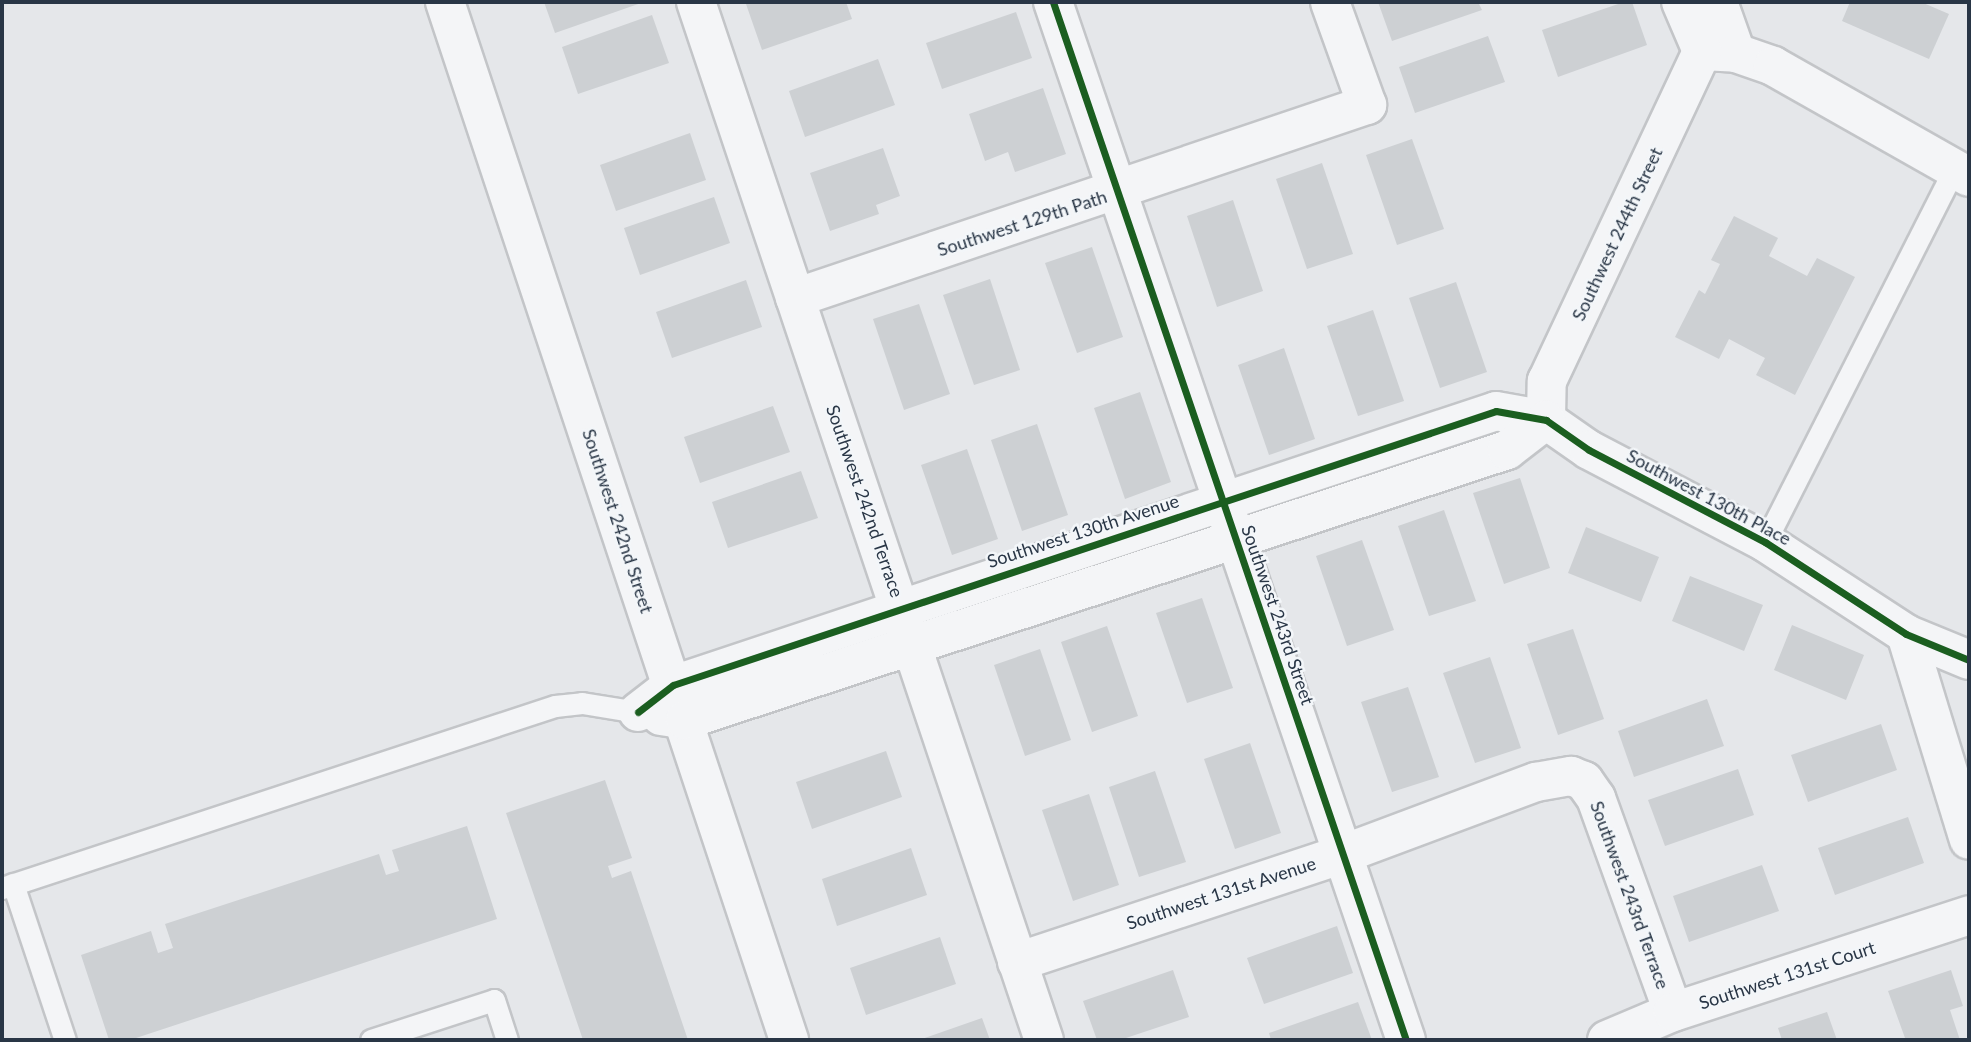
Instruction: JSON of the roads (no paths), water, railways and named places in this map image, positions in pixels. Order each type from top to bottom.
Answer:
[{"type":"street","name":"Southwest 242nd Street","points":[[445,2],[789,1040]]},
{"type":"street","name":"Southwest 242nd Terrace","points":[[696,2],[901,606],[1044,1040]]},
{"type":"street","name":"Southwest 243rd Street","points":[[1053,2],[1121,191],[1406,1040]]},
{"type":"street","name":"Southwest 129th Path","points":[[795,298],[1121,191],[1367,105],[1330,2]]},
{"type":"street","points":[[1681,2],[1719,52],[1773,66],[1962,173]]},
{"type":"street","points":[[1718,2],[1719,52]]},
{"type":"street","name":"Southwest 244th Street","points":[[1546,420],[1547,381],[1719,52]]},
{"type":"street","name":"Southwest 130th Avenue","points":[[679,703],[901,606],[1496,411],[1546,420]]},
{"type":"street","name":"Southwest 130th Avenue","points":[[638,712],[914,645],[1507,450],[1546,420]]},
{"type":"street","name":"Southwest 130th Place","points":[[1546,420],[1589,450],[1765,542],[1906,634],[1969,660]]},
{"type":"street","points":[[1906,634],[1969,840]]},
{"type":"street","name":"Southwest 131st Avenue","points":[[1017,962],[1343,853],[1536,782],[1571,776],[1584,781]]},
{"type":"street","name":"Southwest 243rd Terrace","points":[[1584,781],[1604,817],[1673,1012]]},
{"type":"street","name":"Southwest 131st Court","points":[[1607,1040],[1673,1012],[1969,915]]},
{"type":"lane","points":[[1765,542],[1962,173]]},
{"type":"lane","points":[[65,1040],[36,953],[8,886],[555,706],[582,703],[638,712]]},
{"type":"lane","points":[[371,1040],[494,1000],[507,1040]]}]
